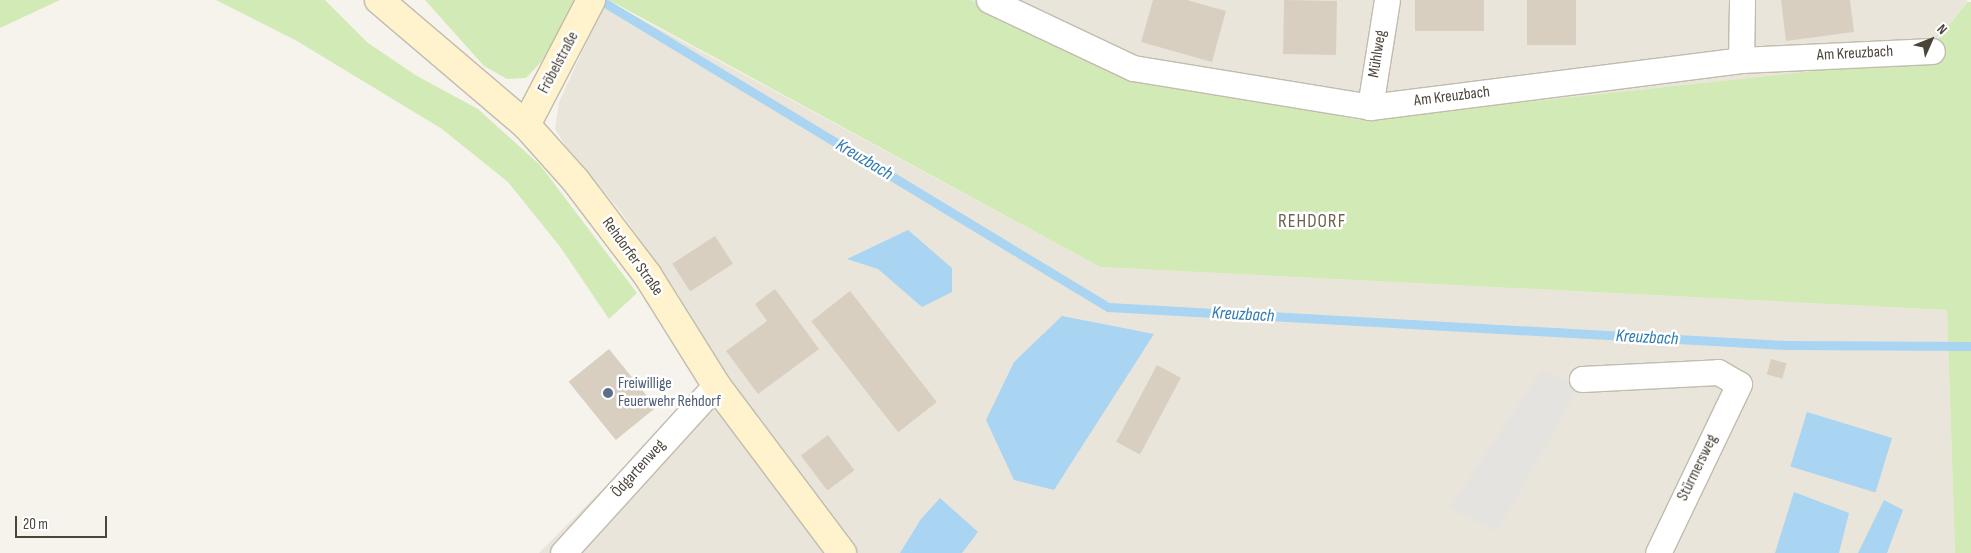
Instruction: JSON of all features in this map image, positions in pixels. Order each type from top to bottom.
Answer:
[{"type":"street","name":"Rehdorfer Straße","points":[[379,0],[526,125],[576,181],[648,276],[716,385],[842,553]]},
{"type":"street","name":"Am Kreuzbach","points":[[988,0],[1133,68],[1370,107],[1741,60],[1932,51]]},
{"type":"street","name":"Mühlweg","points":[[1370,107],[1386,0]]},
{"type":"street","points":[[1741,60],[1742,0]]},
{"type":"street","name":"Fröbelstraße","points":[[526,125],[586,10]]},
{"type":"street","name":"Stürmersweg","points":[[1582,379],[1718,372],[1739,384],[1658,553]]},
{"type":"street","name":"Ödgartenweg","points":[[563,553],[716,385]]},
{"type":"shaded area","points":[[606,0],[1100,267],[1947,310],[1955,553],[539,553],[721,370],[678,294],[620,211],[567,148],[555,129],[559,102]]},
{"type":"shaded area","points":[[970,0],[1968,0],[1922,59],[1360,120],[1139,76]]},
{"type":"shaded area","points":[[1541,371],[1580,385],[1497,532],[1449,508]]},
{"type":"green space","points":[[0,0],[60,0],[0,28]]},
{"type":"green space","points":[[216,0],[325,0],[368,43],[417,76],[478,109],[540,165],[637,293],[609,319],[561,248],[508,182],[442,129],[297,41]]},
{"type":"green space","points":[[425,0],[579,0],[541,62],[526,78],[507,79],[484,66]]},
{"type":"green space","points":[[609,0],[970,0],[1139,76],[1360,120],[1922,59],[1967,2],[1971,2],[1971,553],[1955,553],[1947,310],[1100,267]]},
{"type":"water","points":[[908,230],[952,268],[952,292],[922,307],[878,269],[847,259]]},
{"type":"water","points":[[1062,316],[1154,334],[1054,490],[1014,480],[986,420],[1014,362]]},
{"type":"water","points":[[1807,412],[1892,438],[1875,493],[1790,467]]},
{"type":"water","points":[[1794,492],[1849,513],[1839,553],[1775,553]]},
{"type":"water","points":[[940,498],[978,532],[962,553],[900,553],[921,519]]},
{"type":"water","points":[[1884,500],[1903,510],[1887,553],[1858,553]]},
{"type":"building","points":[[1153,0],[1187,0],[1226,11],[1212,62],[1141,42]]},
{"type":"building","points":[[1284,0],[1337,1],[1336,55],[1283,54]]},
{"type":"building","points":[[1415,0],[1484,0],[1484,31],[1415,31]]},
{"type":"building","points":[[1527,0],[1576,0],[1576,45],[1527,45]]},
{"type":"building","points":[[1781,0],[1850,0],[1854,32],[1786,41]]},
{"type":"building","points":[[715,236],[733,264],[690,291],[672,264]]},
{"type":"building","points":[[775,289],[819,349],[758,394],[726,351],[767,321],[755,304]]},
{"type":"building","points":[[850,291],[937,402],[898,432],[811,321]]},
{"type":"building","points":[[609,349],[656,407],[616,440],[569,382]]},
{"type":"building","points":[[1771,359],[1786,363],[1782,379],[1767,374]]},
{"type":"building","points":[[1157,365],[1181,378],[1140,454],[1116,442]]},
{"type":"building","points":[[828,435],[854,470],[827,491],[801,455]]},
{"type":"waterway","name":"Kreuzbach","points":[[600,0],[1108,307],[1785,345],[1971,346]]},
{"type":"place","name":"Freiwillige Feuerwehr Rehdorf","points":[[608,393]]},
{"type":"district","name":"REHDORF","points":[[1312,222]]}]
